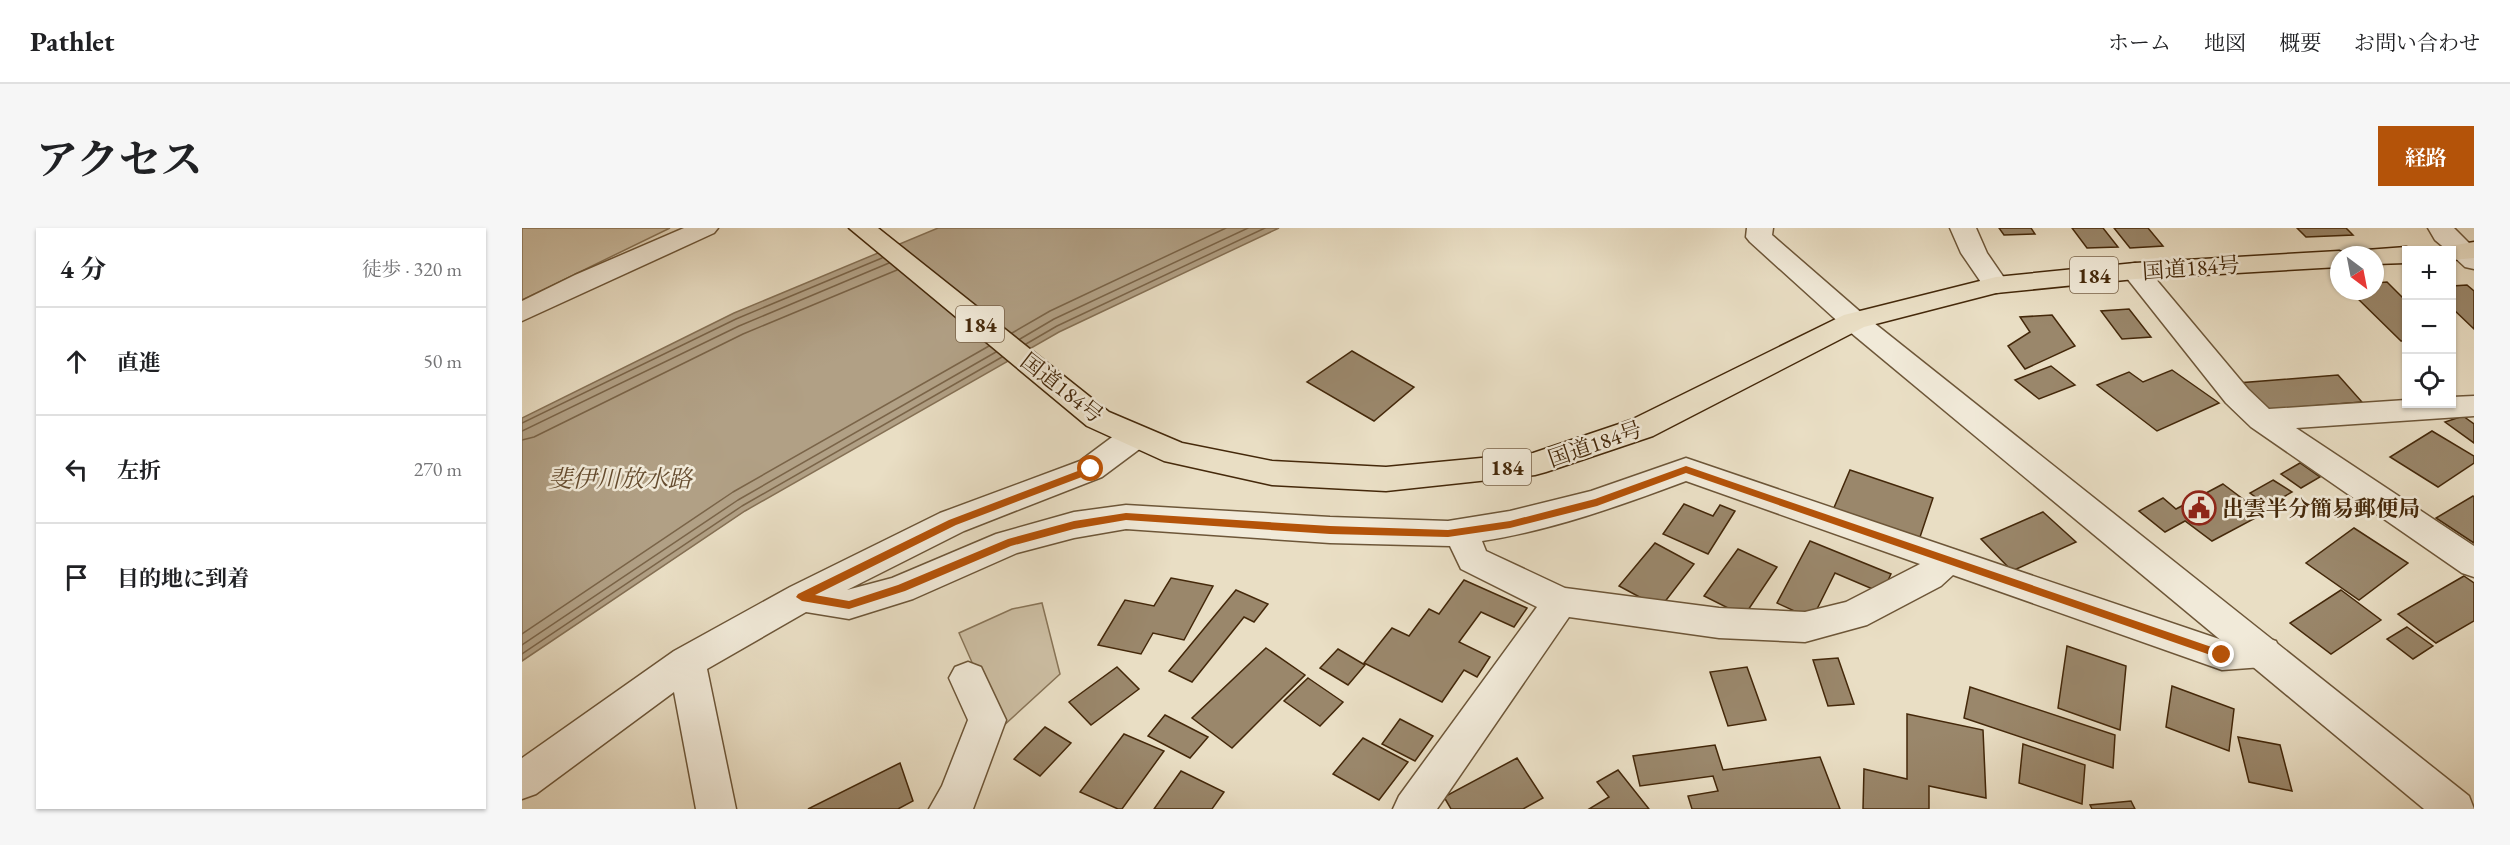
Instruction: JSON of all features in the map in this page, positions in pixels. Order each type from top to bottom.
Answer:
[{"type":"highway","name":"国道184号","points":[[862,228],[1098,419],[1134,437],[1175,453],[1272,473],[1386,479],[1535,464],[1642,428],[1854,321],[1996,285],[2135,271],[2330,260]]},
{"type":"highway","points":[[2384,256],[2402,255]]},
{"type":"street","points":[[522,312],[584,281],[705,228]]},
{"type":"street","points":[[1760,228],[1759,237],[1854,321],[2455,809]]},
{"type":"street","points":[[1964,228],[1974,253],[1996,285]]},
{"type":"street","points":[[2441,228],[2444,235],[2465,254]]},
{"type":"street","points":[[2135,271],[2237,396],[2262,420],[2474,564]]},
{"type":"street","points":[[2262,420],[2474,406]]},
{"type":"street","points":[[522,781],[687,662],[802,597],[952,522],[1091,469],[1134,437]]},
{"type":"street","points":[[802,597],[849,605],[901,588],[1008,543],[1074,525],[1126,516],[1330,530],[1448,534],[1510,524],[1597,502],[1686,469],[2222,655],[2263,652]]},
{"type":"street","points":[[1461,532],[1473,560],[1560,602],[1719,623],[1805,627],[1854,615],[1929,576],[1948,560]]},
{"type":"street","points":[[1413,809],[1560,602]]},
{"type":"street","points":[[687,662],[716,809]]},
{"type":"street","points":[[949,809],[958,797],[987,720],[968,678]]},
{"type":"shaded area","points":[[522,228],[670,228],[522,300]]},
{"type":"shaded area","points":[[1042,603],[1060,674],[1001,728],[959,633],[1012,609]]},
{"type":"water","name":"斐伊川放水路","points":[[938,228],[1279,228],[1059,332],[745,511],[522,661],[522,418],[734,313]]},
{"type":"building","points":[[1999,228],[2031,228],[2035,234],[2004,235]]},
{"type":"building","points":[[2072,228],[2103,228],[2118,247],[2087,248]]},
{"type":"building","points":[[2114,228],[2148,228],[2163,246],[2130,248]]},
{"type":"building","points":[[2297,228],[2346,228],[2353,235],[2306,237]]},
{"type":"building","points":[[2384,282],[2387,282],[2402,297],[2402,341],[2359,300],[2384,300]]},
{"type":"building","points":[[2467,285],[2474,291],[2474,329],[2456,312],[2456,286]]},
{"type":"building","points":[[2129,309],[2151,337],[2122,339],[2101,311]]},
{"type":"building","points":[[2052,315],[2075,346],[2025,369],[2008,346],[2030,332],[2020,317]]},
{"type":"building","points":[[1352,351],[1414,387],[1374,421],[1307,382]]},
{"type":"building","points":[[2051,366],[2075,385],[2039,399],[2015,380]]},
{"type":"building","points":[[2172,370],[2219,403],[2157,431],[2097,385],[2129,372],[2143,382]]},
{"type":"building","points":[[2338,375],[2362,402],[2260,410],[2238,383]]},
{"type":"building","points":[[2463,416],[2474,424],[2474,443],[2445,422]]},
{"type":"building","points":[[2432,431],[2474,456],[2474,463],[2438,487],[2390,457]]},
{"type":"building","points":[[2300,463],[2320,477],[2301,488],[2281,474]]},
{"type":"building","points":[[1850,470],[1933,498],[1919,540],[1833,510]]},
{"type":"building","points":[[2273,480],[2292,492],[2268,506],[2250,493]]},
{"type":"building","points":[[2223,484],[2263,514],[2212,541],[2185,521],[2165,532],[2139,511],[2163,498],[2176,509]]},
{"type":"building","points":[[2474,497],[2474,543],[2436,518]]},
{"type":"building","points":[[1684,504],[1713,516],[1720,505],[1735,511],[1708,554],[1663,534]]},
{"type":"building","points":[[2043,512],[2076,542],[2012,571],[1981,539]]},
{"type":"building","points":[[2354,528],[2408,563],[2359,600],[2306,563]]},
{"type":"building","points":[[1810,541],[1891,574],[1882,593],[1835,573],[1812,619],[1777,603]]},
{"type":"building","points":[[1655,543],[1694,564],[1660,608],[1619,586]]},
{"type":"building","points":[[1738,549],[1777,567],[1744,616],[1704,596]]},
{"type":"building","points":[[2464,576],[2474,583],[2474,621],[2436,643],[2398,614]]},
{"type":"building","points":[[1171,578],[1213,586],[1184,640],[1153,633],[1141,654],[1098,645],[1125,600],[1154,606]]},
{"type":"building","points":[[1464,580],[1527,608],[1514,627],[1481,612],[1459,642],[1490,657],[1477,677],[1464,670],[1442,702],[1364,663],[1392,628],[1409,636],[1429,609],[1439,614]]},
{"type":"building","points":[[1236,590],[1268,604],[1254,622],[1244,617],[1192,682],[1169,671]]},
{"type":"building","points":[[2341,590],[2381,620],[2331,654],[2290,623]]},
{"type":"building","points":[[2407,627],[2433,646],[2413,659],[2387,639]]},
{"type":"building","points":[[2067,646],[2126,666],[2120,730],[2058,708]]},
{"type":"building","points":[[1266,648],[1305,675],[1232,748],[1192,718]]},
{"type":"building","points":[[1338,649],[1365,665],[1348,685],[1320,668]]},
{"type":"building","points":[[1838,658],[1854,704],[1828,706],[1813,660]]},
{"type":"building","points":[[1117,667],[1139,689],[1091,725],[1069,702]]},
{"type":"building","points":[[1747,667],[1766,720],[1728,726],[1710,672]]},
{"type":"building","points":[[1308,678],[1343,702],[1320,726],[1284,701]]},
{"type":"building","points":[[2172,686],[2234,709],[2229,751],[2166,727]]},
{"type":"building","points":[[1970,687],[2115,735],[2113,768],[1964,718]]},
{"type":"building","points":[[1907,714],[1983,730],[1986,798],[1929,786],[1929,809],[1863,809],[1864,769],[1907,779]]},
{"type":"building","points":[[1165,715],[1208,737],[1190,758],[1148,736]]},
{"type":"building","points":[[1400,719],[1433,736],[1415,761],[1382,744]]},
{"type":"building","points":[[1045,727],[1071,743],[1040,776],[1014,759]]},
{"type":"building","points":[[1124,734],[1164,751],[1122,809],[1118,809],[1080,792]]},
{"type":"building","points":[[2238,737],[2280,745],[2292,791],[2249,782]]},
{"type":"building","points":[[1363,738],[1408,762],[1379,800],[1333,774]]},
{"type":"building","points":[[2023,744],[2085,765],[2082,804],[2019,783]]},
{"type":"building","points":[[1715,745],[1723,770],[1820,757],[1840,809],[1692,809],[1688,796],[1718,791],[1713,776],[1640,786],[1633,756]]},
{"type":"building","points":[[1517,758],[1543,798],[1523,809],[1451,809],[1444,797]]},
{"type":"building","points":[[900,763],[913,801],[898,809],[808,809]]},
{"type":"building","points":[[1618,770],[1649,809],[1589,809],[1609,797],[1597,782]]},
{"type":"building","points":[[1181,771],[1224,792],[1212,809],[1154,809]]},
{"type":"building","points":[[2131,801],[2135,809],[2092,809],[2090,805]]},
{"type":"place","name":"出雲半分簡易郵便局","points":[[2199,508]]},
{"type":"route","points":[[1091,469],[952,522],[802,597],[849,605],[901,588],[1008,543],[1074,525],[1126,516],[1330,530],[1448,534],[1510,524],[1597,502],[1686,469],[2222,655]]}]
